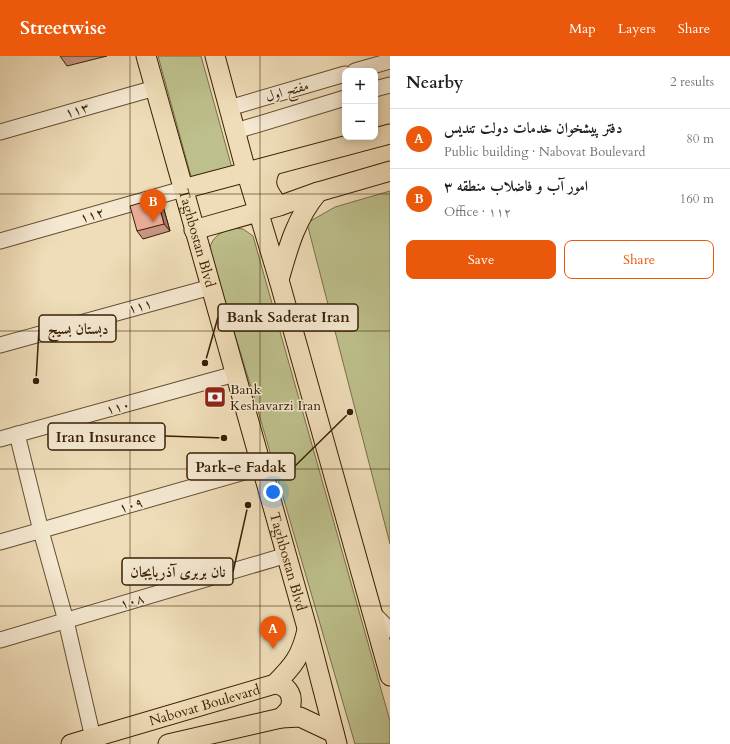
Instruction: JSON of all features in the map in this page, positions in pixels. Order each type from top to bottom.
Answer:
[{"type":"main road","name":"Taghbostan Blvd","points":[[146,56],[287,556],[336,739]]},
{"type":"main road","points":[[215,56],[246,172],[279,280],[390,676]]},
{"type":"main road","points":[[183,189],[390,134]]},
{"type":"main road","points":[[272,166],[266,176],[267,186],[272,197],[279,206]]},
{"type":"main road","points":[[194,230],[279,206],[318,192],[390,171]]},
{"type":"main road","points":[[279,280],[295,230],[310,202],[318,192]]},
{"type":"main road","name":"Nabovat Boulevard","points":[[71,744],[275,684],[297,660],[303,647],[307,628]]},
{"type":"main road","points":[[275,684],[286,687],[290,692],[291,705],[288,711],[281,718]]},
{"type":"main road","name":"Nabovat Boulevard","points":[[168,744],[281,718],[300,717],[336,739]]},
{"type":"street","points":[[366,68],[390,61]]},
{"type":"street","name":"مفتح اول","points":[[229,108],[342,75]]},
{"type":"street","points":[[378,89],[390,85]]},
{"type":"street","name":"۱۱۳","points":[[0,132],[155,88]]},
{"type":"street","name":"مفتح اول","points":[[236,131],[342,99]]},
{"type":"street","name":"۱۱۲","points":[[0,241],[183,189]]},
{"type":"street","name":"۱۱۱","points":[[0,344],[211,287]]},
{"type":"street","name":"۱۱۰","points":[[0,439],[235,374]]},
{"type":"street","points":[[17,434],[41,531],[66,620],[93,738]]},
{"type":"street","name":"۱۰۹","points":[[0,542],[262,467]]},
{"type":"street","name":"۱۰۸","points":[[0,640],[287,556]]},
{"type":"street","points":[[372,612],[390,630]]},
{"type":"green space","points":[[158,56],[201,56],[232,168],[192,180]]},
{"type":"green space","points":[[390,191],[390,544],[307,223],[335,207]]},
{"type":"green space","points":[[234,228],[243,229],[253,236],[390,721],[390,744],[355,744],[254,397],[209,250],[213,241],[218,235]]},
{"type":"building","points":[[157,198],[164,224],[137,231],[130,206]]},
{"type":"place","name":"امور آب و فاضلاب منطقه ۳","points":[[153,222]]},
{"type":"place","name":"Bank Saderat Iran","points":[[205,363]]},
{"type":"place","name":"دبستان بسیج","points":[[36,381]]},
{"type":"place","name":"Bank Keshavarzi Iran","points":[[215,397]]},
{"type":"place","name":"Park-e Fadak","points":[[350,412]]},
{"type":"place","name":"Iran Insurance","points":[[224,438]]},
{"type":"place","name":"نان بربری آذربایجان","points":[[248,505]]},
{"type":"place","name":"دفتر پیشخوان خدمات دولت تندیس","points":[[273,649]]}]
